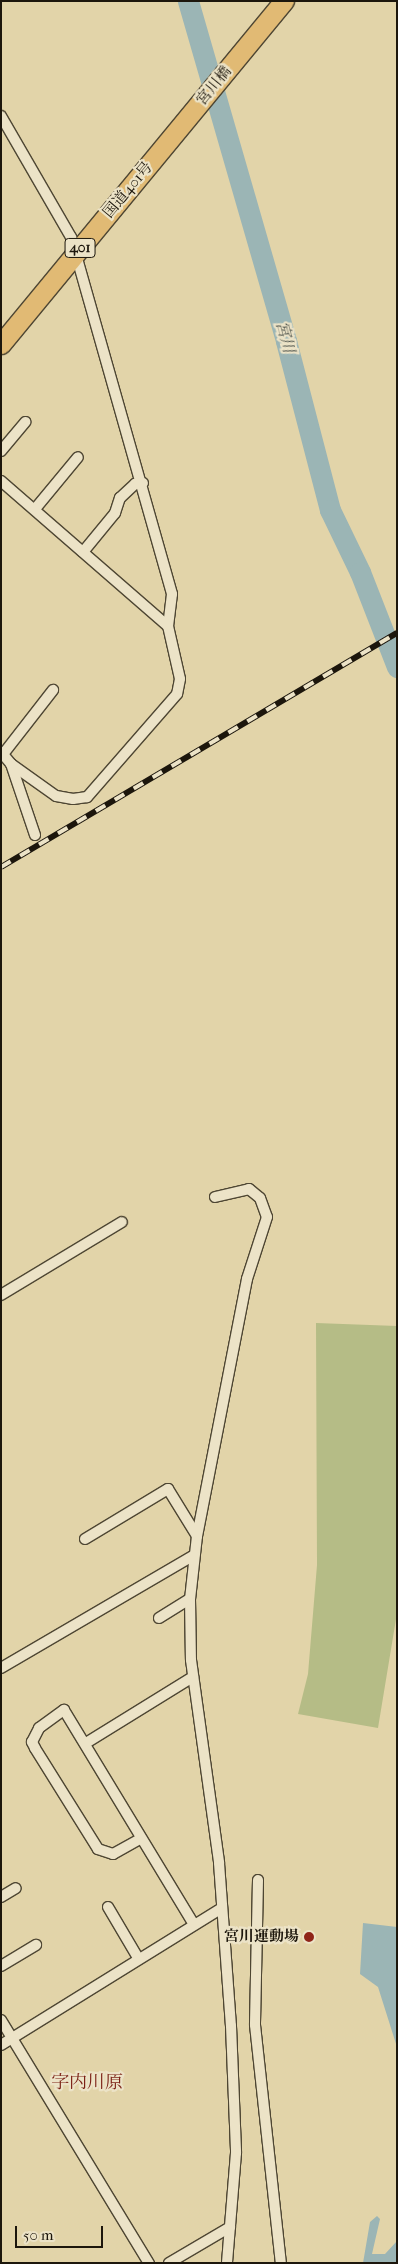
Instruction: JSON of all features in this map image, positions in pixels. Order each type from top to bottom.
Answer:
[{"type":"highway","name":"宮川橋","points":[[160,153],[284,1]]},
{"type":"highway","name":"国道401号","points":[[1,344],[160,153]]},
{"type":"street","points":[[1,116],[72,238],[143,483],[172,594],[168,626],[180,679],[177,694],[95,790],[80,798],[56,796],[11,764],[2,752],[53,690]]},
{"type":"street","points":[[1,451],[24,422]]},
{"type":"street","points":[[35,509],[78,457]]},
{"type":"street","points":[[1,481],[168,626]]},
{"type":"street","points":[[83,552],[115,513],[120,498],[136,484],[143,483]]},
{"type":"street","points":[[11,764],[35,835]]},
{"type":"street","points":[[215,1197],[249,1189],[260,1198],[268,1216],[247,1278],[196,1536],[190,1599],[193,1677],[220,1863],[235,2111],[236,2153],[228,2263]]},
{"type":"street","points":[[1,1295],[122,1222]]},
{"type":"street","points":[[85,1539],[168,1489],[196,1536]]},
{"type":"street","points":[[1,1668],[194,1555]]},
{"type":"street","points":[[158,1618],[190,1599]]},
{"type":"street","points":[[86,1743],[193,1677]]},
{"type":"street","points":[[140,1839],[113,1854],[98,1849],[32,1742],[39,1728],[64,1710],[86,1743],[140,1839],[194,1924]]},
{"type":"street","points":[[258,1880],[255,2025],[281,2263]]},
{"type":"street","points":[[1,1897],[16,1888]]},
{"type":"street","points":[[108,1907],[138,1958]]},
{"type":"street","points":[[1,2045],[138,1958],[222,1908]]},
{"type":"street","points":[[1,1966],[36,1945]]},
{"type":"street","points":[[1,2020],[149,2263]]},
{"type":"street","points":[[169,2263],[230,2227]]},
{"type":"green space","points":[[316,1323],[397,1326],[397,1613],[378,1728],[298,1714],[308,1674],[317,1565]]},
{"type":"water","points":[[363,1923],[397,1927],[397,2047],[378,1987],[360,1974]]},
{"type":"water","points":[[377,2216],[380,2219],[372,2254],[385,2254],[397,2241],[397,2263],[363,2263],[370,2222]]},
{"type":"waterway","name":"宮川","points":[[188,1],[286,341],[330,510],[360,572],[397,667]]},
{"type":"railway","points":[[1,867],[397,633]]},
{"type":"place","name":"宮川運動場","points":[[309,1937]]},
{"type":"district","name":"字内川原","points":[[87,2083]]}]
